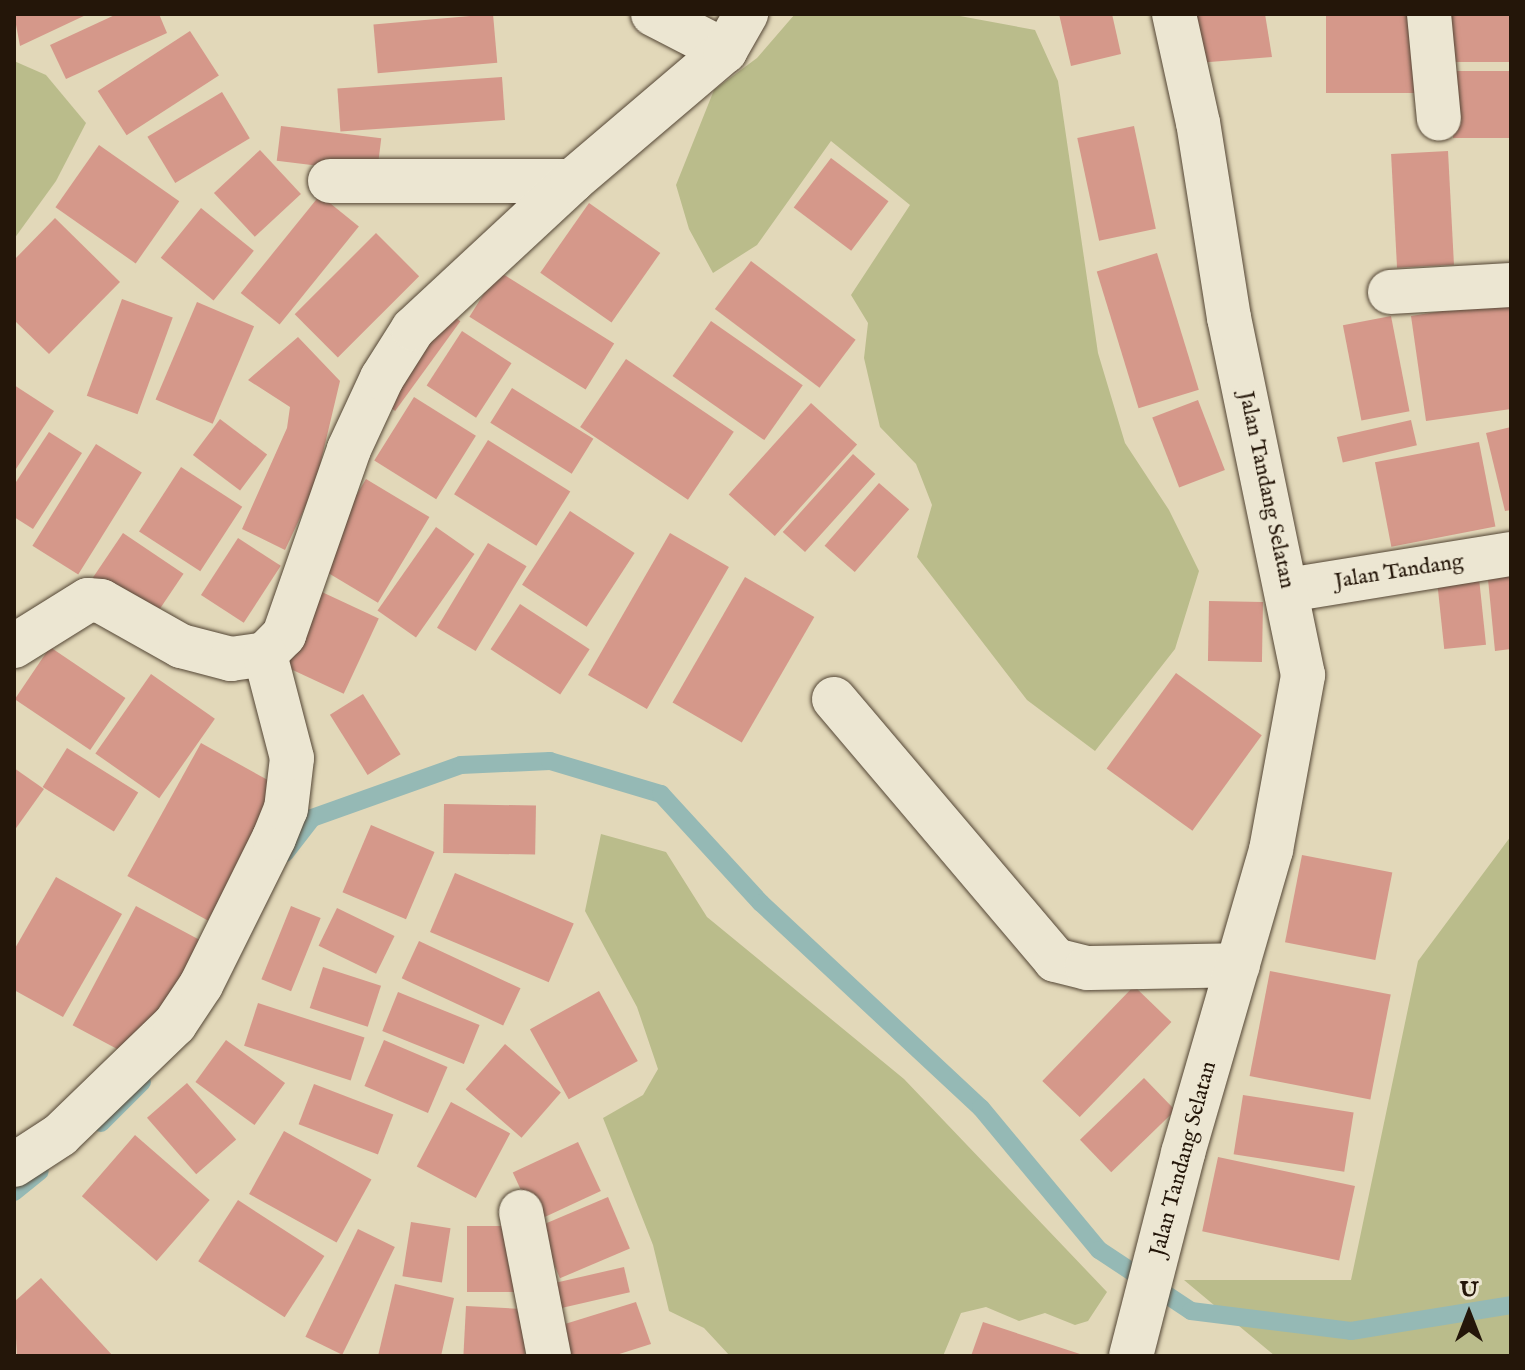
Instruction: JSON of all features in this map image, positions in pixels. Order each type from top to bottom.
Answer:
[{"type":"street","points":[[653,14],[725,51]]},
{"type":"street","points":[[14,646],[88,600],[101,601],[181,646],[231,659],[265,654],[284,635],[349,449],[382,378],[413,329],[572,181],[725,51],[746,14]]},
{"type":"street","name":"Jalan Tandang Selatan","points":[[1132,1355],[1183,1153],[1271,850],[1303,675],[1288,590],[1229,318],[1198,123],[1174,14]]},
{"type":"street","points":[[1429,14],[1439,119]]},
{"type":"street","points":[[330,181],[572,181]]},
{"type":"street","points":[[1390,292],[1511,285]]},
{"type":"street","name":"Jalan Tandang","points":[[1288,590],[1511,554]]},
{"type":"street","points":[[14,1165],[60,1135],[175,1024],[201,985],[274,838],[286,809],[292,758],[265,654]]},
{"type":"street","points":[[834,699],[1055,960],[1087,968],[1238,965]]},
{"type":"street","points":[[521,1212],[549,1356]]},
{"type":"green space","points":[[795,14],[949,14],[1035,30],[1058,81],[1098,353],[1125,443],[1169,510],[1199,571],[1175,649],[1095,751],[1027,700],[917,557],[932,505],[916,464],[880,427],[864,358],[868,323],[851,295],[910,205],[831,141],[757,245],[713,273],[689,229],[676,185],[714,90],[757,58]]},
{"type":"green space","points":[[14,61],[46,75],[86,123],[56,181],[14,239]]},
{"type":"green space","points":[[601,834],[666,852],[707,917],[904,1079],[1107,1292],[1088,1321],[1075,1325],[1045,1313],[1019,1321],[986,1307],[961,1313],[943,1356],[730,1356],[704,1328],[669,1311],[653,1245],[603,1118],[643,1095],[658,1069],[637,1007],[585,911]]},
{"type":"green space","points":[[1511,836],[1511,1356],[1275,1356],[1184,1280],[1351,1280],[1418,961]]},
{"type":"building","points":[[14,14],[88,14],[20,46]]},
{"type":"building","points":[[117,14],[159,14],[167,33],[66,79],[50,45]]},
{"type":"building","points":[[493,14],[497,63],[378,73],[373,24]]},
{"type":"building","points":[[1059,14],[1112,14],[1121,54],[1071,66]]},
{"type":"building","points":[[1189,14],[1265,14],[1272,57],[1197,63]]},
{"type":"building","points":[[1326,14],[1419,14],[1419,93],[1326,93]]},
{"type":"building","points":[[1439,14],[1511,14],[1511,62],[1439,62]]},
{"type":"building","points":[[190,31],[219,75],[127,135],[98,91]]},
{"type":"building","points":[[1453,71],[1511,71],[1511,138],[1453,138]]},
{"type":"building","points":[[502,77],[505,120],[340,131],[337,89]]},
{"type":"building","points":[[222,92],[250,138],[175,183],[147,137]]},
{"type":"building","points":[[281,126],[381,138],[377,173],[277,161]]},
{"type":"building","points":[[1134,126],[1156,229],[1099,241],[1077,138]]},
{"type":"building","points":[[99,145],[179,201],[136,263],[55,207]]},
{"type":"building","points":[[260,150],[301,194],[255,237],[214,193]]},
{"type":"building","points":[[1448,151],[1454,265],[1397,268],[1391,154]]},
{"type":"building","points":[[831,158],[889,201],[851,251],[794,208]]},
{"type":"building","points":[[320,195],[359,226],[280,324],[241,293]]},
{"type":"building","points":[[589,203],[660,253],[612,323],[540,273]]},
{"type":"building","points":[[201,208],[254,251],[214,301],[161,258]]},
{"type":"building","points":[[55,218],[120,282],[49,354],[14,320],[14,260]]},
{"type":"building","points":[[376,233],[419,276],[338,357],[295,314]]},
{"type":"building","points":[[1157,253],[1199,390],[1139,408],[1097,271]]},
{"type":"building","points":[[751,261],[856,340],[820,388],[715,309]]},
{"type":"building","points":[[498,271],[614,344],[586,389],[469,317]]},
{"type":"building","points":[[122,299],[173,317],[138,414],[87,396]]},
{"type":"building","points":[[1511,300],[1511,409],[1426,421],[1411,316]]},
{"type":"building","points":[[197,302],[254,326],[213,424],[156,400]]},
{"type":"building","points":[[445,310],[460,321],[395,411],[380,400]]},
{"type":"building","points":[[1391,316],[1410,411],[1361,421],[1343,325]]},
{"type":"building","points":[[711,321],[803,385],[764,440],[673,376]]},
{"type":"building","points":[[462,331],[511,363],[476,418],[427,386]]},
{"type":"building","points":[[298,337],[340,381],[315,486],[285,550],[242,529],[287,428],[290,407],[248,380]]},
{"type":"building","points":[[626,359],[734,432],[688,500],[580,427]]},
{"type":"building","points":[[14,385],[54,411],[14,472]]},
{"type":"building","points":[[512,388],[593,439],[572,474],[490,423]]},
{"type":"building","points":[[414,397],[476,436],[436,499],[374,461]]},
{"type":"building","points":[[1198,400],[1225,470],[1179,488],[1152,418]]},
{"type":"building","points":[[811,403],[857,444],[775,536],[729,494]]},
{"type":"building","points":[[220,419],[267,455],[240,490],[193,455]]},
{"type":"building","points":[[1411,420],[1417,445],[1343,462],[1337,437]]},
{"type":"building","points":[[1511,427],[1511,510],[1505,511],[1486,433]]},
{"type":"building","points":[[49,432],[82,453],[33,529],[14,517],[14,485]]},
{"type":"building","points":[[488,440],[570,491],[536,546],[454,494]]},
{"type":"building","points":[[1479,442],[1495,526],[1391,547],[1375,462]]},
{"type":"building","points":[[96,444],[142,473],[78,574],[32,546]]},
{"type":"building","points":[[853,454],[875,474],[805,552],[783,532]]},
{"type":"building","points":[[181,467],[242,507],[200,571],[139,532]]},
{"type":"building","points":[[366,479],[429,517],[378,603],[314,565]]},
{"type":"building","points":[[879,483],[909,509],[855,572],[825,546]]},
{"type":"building","points":[[570,511],[635,553],[587,627],[522,585]]},
{"type":"building","points":[[436,527],[475,554],[416,638],[377,611]]},
{"type":"building","points":[[123,533],[184,574],[152,621],[91,580]]},
{"type":"building","points":[[670,533],[729,567],[647,709],[588,675]]},
{"type":"building","points":[[238,538],[281,566],[244,623],[201,595]]},
{"type":"building","points":[[488,543],[527,566],[476,651],[437,628]]},
{"type":"building","points":[[1511,566],[1511,649],[1495,651],[1487,569]]},
{"type":"building","points":[[745,577],[814,617],[742,743],[672,703]]},
{"type":"building","points":[[1479,578],[1486,645],[1444,649],[1437,582]]},
{"type":"building","points":[[309,586],[379,619],[344,694],[274,661]]},
{"type":"building","points":[[1209,601],[1263,602],[1262,662],[1208,661]]},
{"type":"building","points":[[520,604],[590,649],[560,694],[491,649]]},
{"type":"building","points":[[50,647],[125,698],[90,750],[15,699]]},
{"type":"building","points":[[1176,673],[1262,735],[1192,831],[1107,768]]},
{"type":"building","points":[[151,674],[215,719],[159,798],[95,753]]},
{"type":"building","points":[[363,694],[401,754],[368,775],[330,715]]},
{"type":"building","points":[[201,743],[281,788],[208,921],[127,876]]},
{"type":"building","points":[[67,748],[138,793],[114,832],[43,787]]},
{"type":"building","points":[[14,768],[44,789],[14,831]]},
{"type":"building","points":[[444,804],[536,806],[535,855],[443,853]]},
{"type":"building","points":[[371,825],[435,852],[406,919],[342,892]]},
{"type":"building","points":[[1302,855],[1392,873],[1375,960],[1285,942]]},
{"type":"building","points":[[455,873],[574,923],[549,982],[430,932]]},
{"type":"building","points":[[56,877],[122,914],[63,1017],[14,990],[14,950]]},
{"type":"building","points":[[136,906],[203,942],[140,1061],[73,1025]]},
{"type":"building","points":[[291,906],[321,918],[291,991],[261,979]]},
{"type":"building","points":[[337,908],[395,936],[376,974],[319,946]]},
{"type":"building","points":[[419,941],[521,988],[503,1025],[402,978]]},
{"type":"building","points":[[323,967],[381,986],[368,1027],[310,1008]]},
{"type":"building","points":[[1270,971],[1391,994],[1370,1100],[1250,1076]]},
{"type":"building","points":[[1134,986],[1171,1022],[1080,1117],[1042,1081]]},
{"type":"building","points":[[599,991],[638,1061],[569,1099],[530,1029]]},
{"type":"building","points":[[398,992],[480,1025],[464,1064],[382,1031]]},
{"type":"building","points":[[258,1003],[365,1038],[351,1080],[244,1046]]},
{"type":"building","points":[[226,1040],[285,1083],[254,1125],[195,1082]]},
{"type":"building","points":[[384,1040],[448,1067],[428,1113],[364,1086]]},
{"type":"building","points":[[505,1044],[561,1093],[521,1138],[466,1089]]},
{"type":"building","points":[[1144,1078],[1175,1110],[1111,1172],[1080,1140]]},
{"type":"building","points":[[187,1083],[236,1140],[196,1174],[147,1118]]},
{"type":"building","points":[[314,1084],[393,1114],[378,1155],[299,1124]]},
{"type":"building","points":[[1243,1095],[1354,1113],[1344,1172],[1234,1154]]},
{"type":"building","points":[[451,1102],[510,1133],[476,1198],[417,1166]]},
{"type":"building","points":[[284,1131],[371,1179],[337,1242],[249,1194]]},
{"type":"building","points":[[135,1135],[210,1200],[157,1261],[82,1196]]},
{"type":"building","points":[[578,1142],[601,1191],[536,1221],[513,1172]]},
{"type":"building","points":[[1218,1157],[1355,1186],[1339,1260],[1202,1231]]},
{"type":"building","points":[[608,1197],[630,1249],[560,1278],[538,1227]]},
{"type":"building","points":[[238,1200],[324,1256],[285,1317],[198,1261]]},
{"type":"building","points":[[411,1222],[451,1228],[442,1283],[402,1276]]},
{"type":"building","points":[[467,1226],[514,1226],[514,1292],[467,1292]]},
{"type":"building","points":[[358,1229],[395,1247],[342,1355],[305,1337]]},
{"type":"building","points":[[624,1267],[630,1292],[553,1310],[547,1285]]},
{"type":"building","points":[[41,1278],[113,1356],[17,1356],[14,1302]]},
{"type":"building","points":[[395,1284],[454,1298],[441,1356],[378,1356]]},
{"type":"building","points":[[636,1302],[651,1344],[613,1356],[561,1356],[552,1328]]},
{"type":"building","points":[[466,1306],[527,1309],[524,1356],[463,1356]]},
{"type":"building","points":[[983,1322],[1083,1355],[971,1356]]},
{"type":"waterway","points":[[285,853],[312,818],[461,765],[550,761],[661,794],[761,903],[981,1108],[1099,1250],[1191,1311],[1351,1331],[1511,1305]]},
{"type":"waterway","points":[[101,1123],[142,1082]]},
{"type":"waterway","points":[[14,1192],[40,1171]]}]
